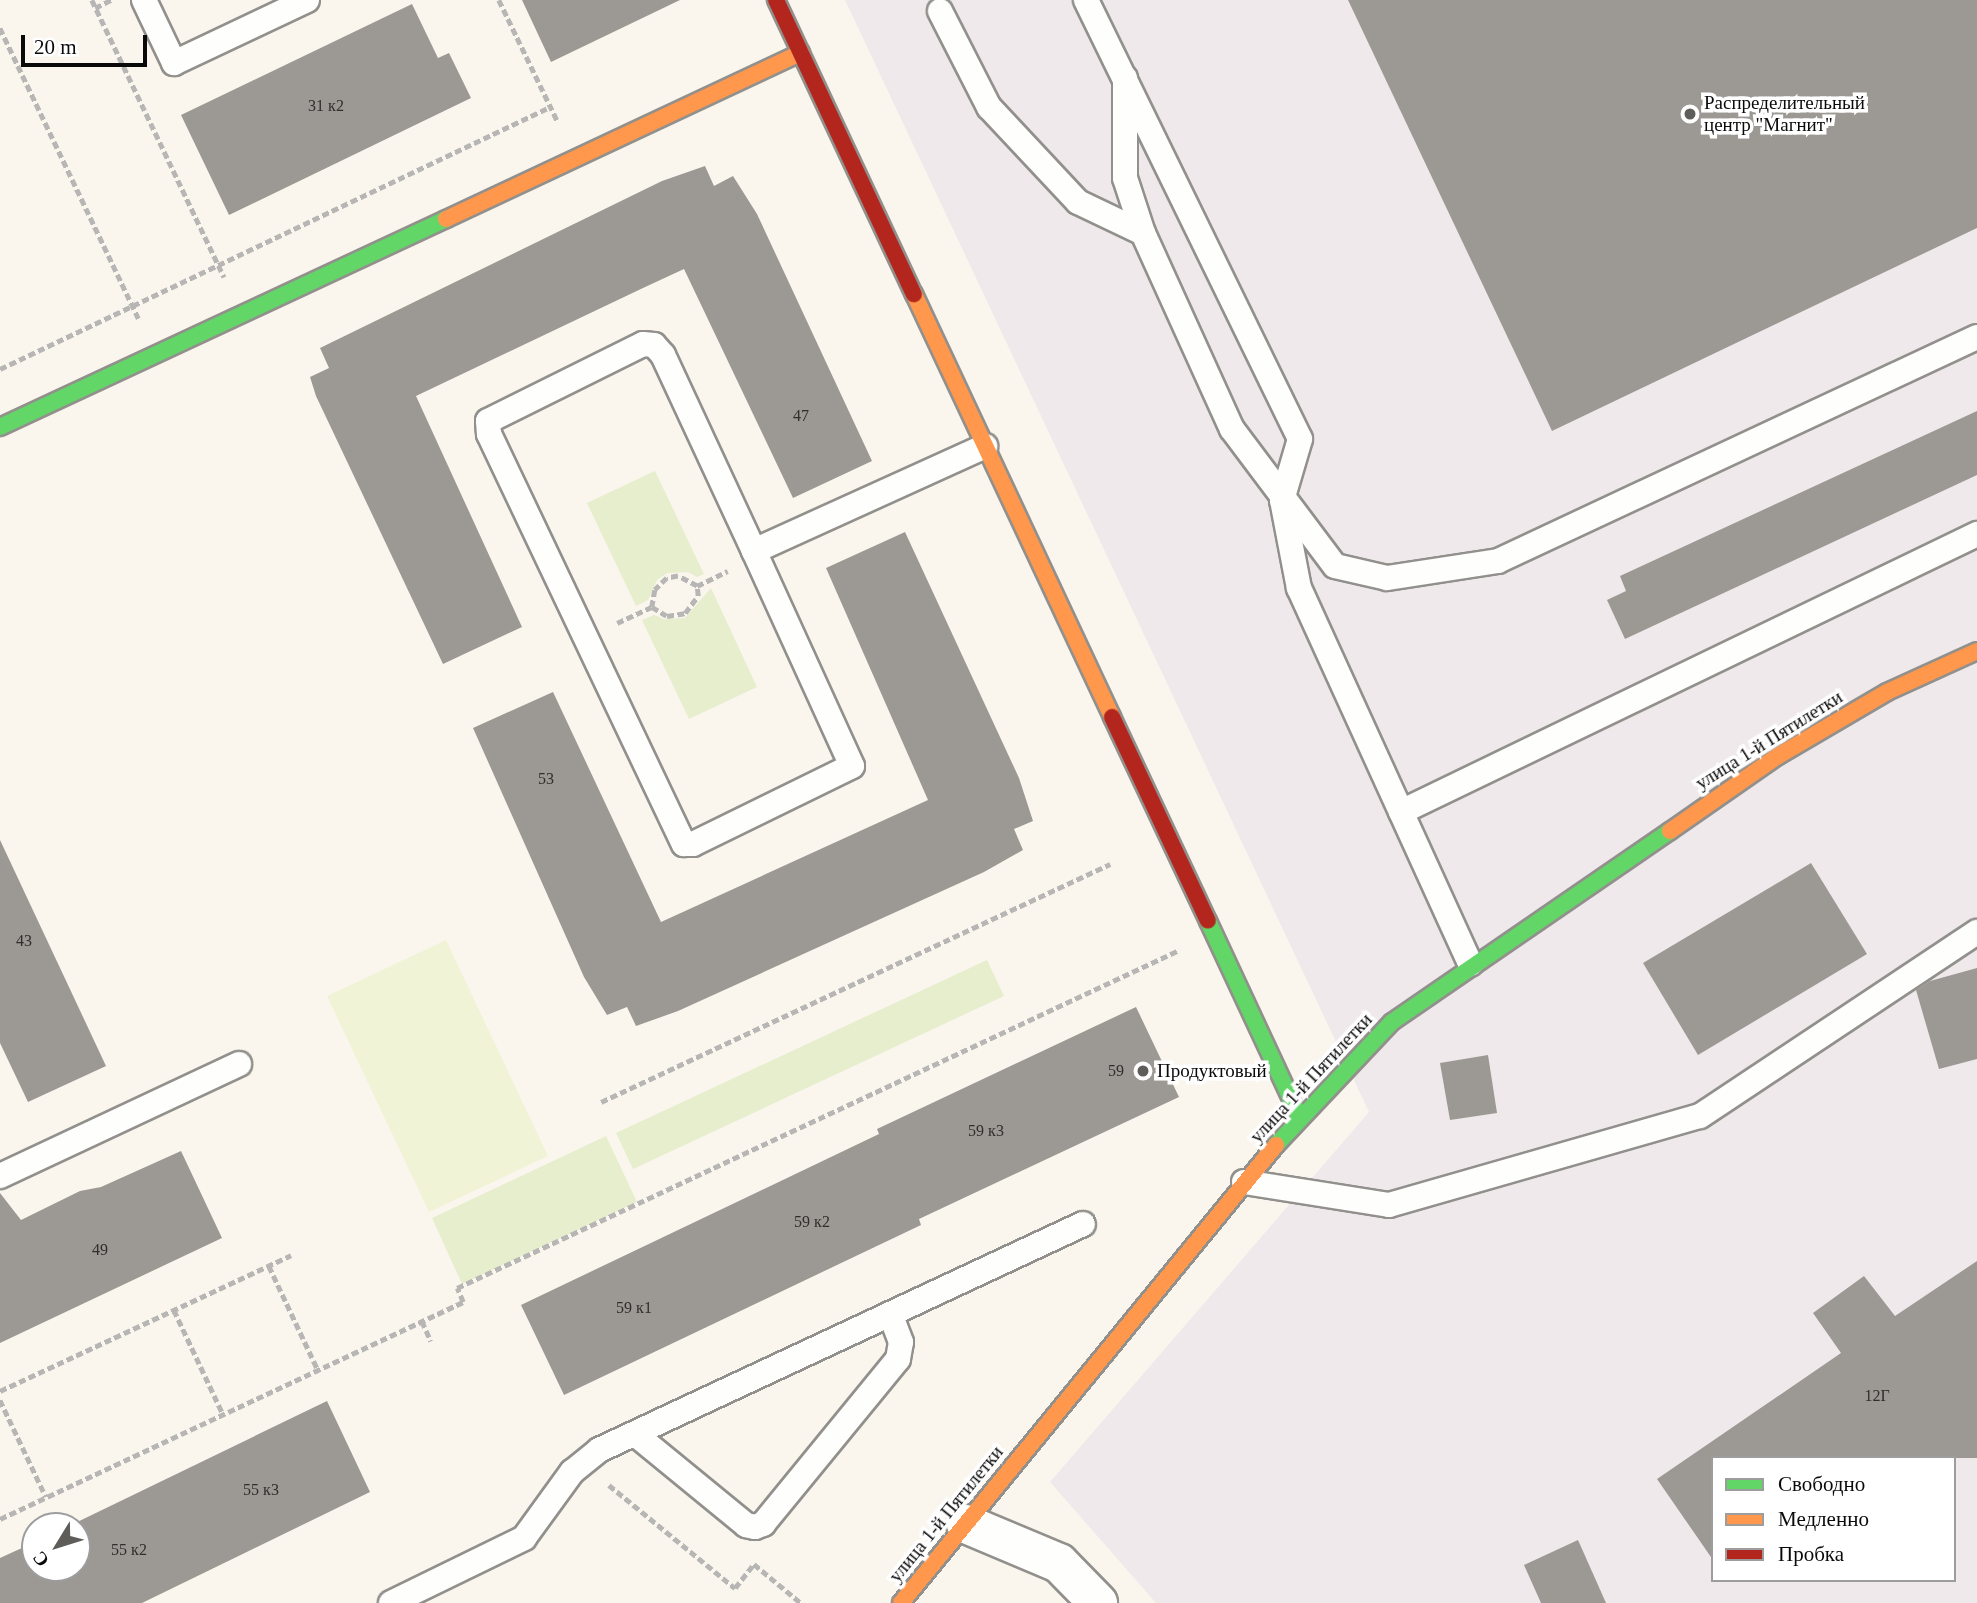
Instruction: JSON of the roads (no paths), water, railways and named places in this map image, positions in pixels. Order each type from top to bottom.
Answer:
[{"type":"street","points":[[776,0],[1299,1116]]},
{"type":"street","points":[[0,427],[801,53]]},
{"type":"street","name":"улица 1-й Пятилетки","points":[[901,1603],[1299,1116],[1392,1022],[1471,964],[1778,755],[1887,692],[1977,651]]},
{"type":"street","points":[[965,1524],[1059,1563],[1098,1603]]},
{"type":"lane","points":[[144,0],[174,63],[307,0]]},
{"type":"lane","points":[[1086,0],[1300,439],[1282,500],[1299,589],[1471,964]]},
{"type":"lane","points":[[940,11],[989,107],[1078,202],[1143,233]]},
{"type":"lane","points":[[1125,78],[1125,178],[1143,233],[1232,429],[1282,500],[1335,566],[1388,578],[1498,561],[1977,337]]},
{"type":"lane","points":[[643,344],[654,345],[663,355],[754,551],[852,757],[846,772],[693,844],[684,844],[489,434],[488,421],[499,412],[643,344]]},
{"type":"lane","points":[[754,551],[985,446]]},
{"type":"lane","points":[[1401,812],[1977,534]]},
{"type":"lane","points":[[1244,1182],[1389,1205],[1700,1116],[1977,932]]},
{"type":"lane","points":[[0,1176],[239,1064]]},
{"type":"lane","points":[[391,1603],[524,1538],[581,1462],[635,1434],[1083,1224]]},
{"type":"lane","points":[[635,1434],[746,1525],[763,1524],[898,1359],[901,1342],[890,1314]]},
{"type":"place","name":"Распределительный центр \"Магнит\"","points":[[1690,114]]},
{"type":"place","name":"Продуктовый","points":[[1143,1071]]}]
